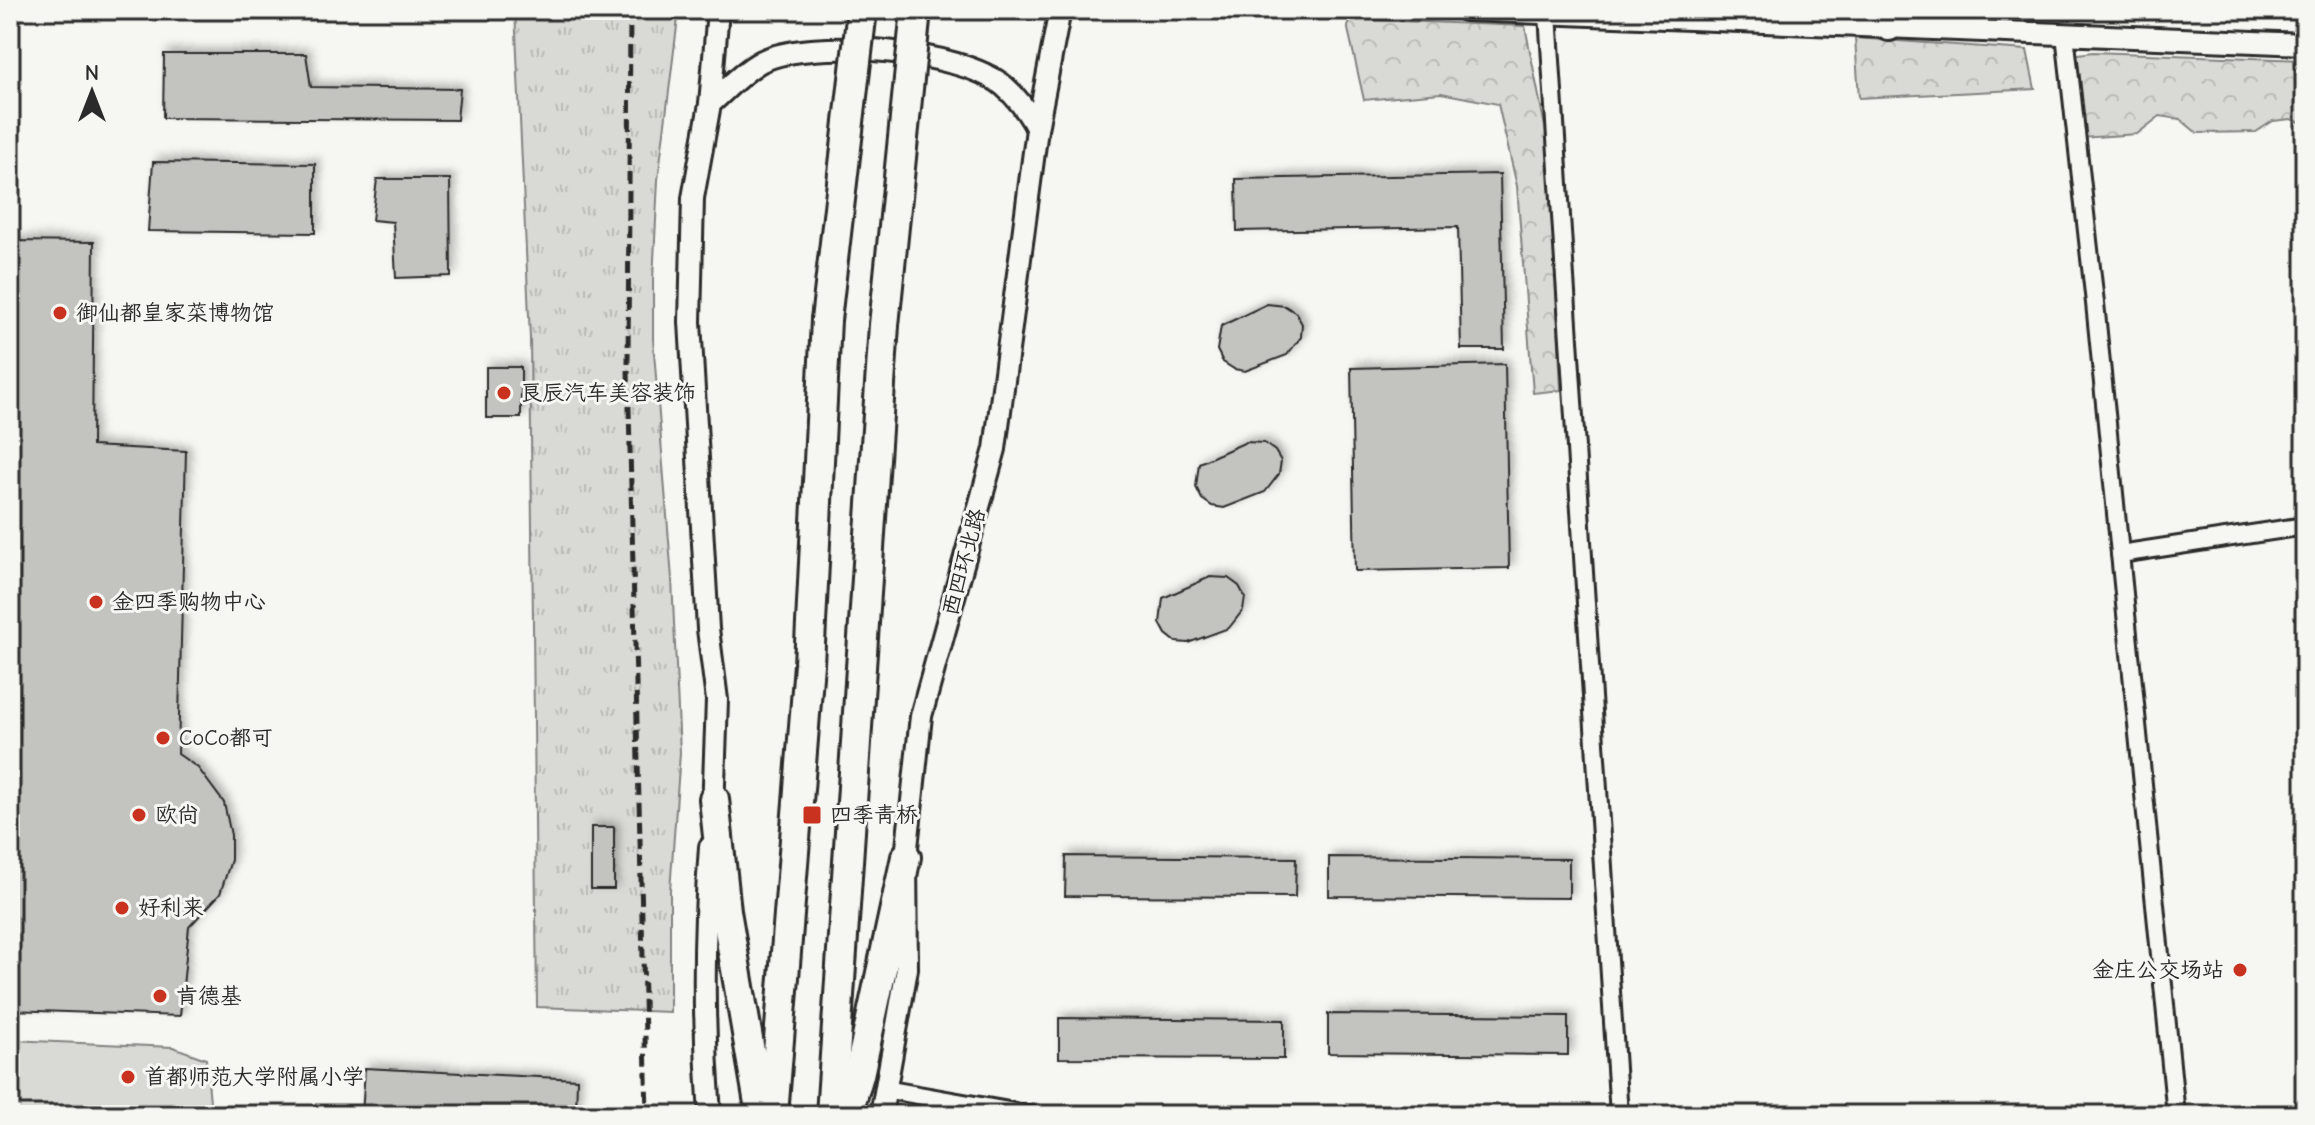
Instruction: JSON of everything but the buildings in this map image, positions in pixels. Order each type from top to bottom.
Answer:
[{"type":"highway","points":[[773,1115],[809,664],[826,320],[862,10]]},
{"type":"highway","points":[[831,1115],[884,325],[916,10]]},
{"type":"highway","points":[[714,799],[726,911],[761,1115]]},
{"type":"highway","points":[[847,1115],[859,1075],[906,857]]},
{"type":"main road","points":[[1855,10],[1889,27]]},
{"type":"street","points":[[710,1115],[704,1039],[706,902],[717,700],[708,629],[690,322],[693,198],[710,104],[718,10]]},
{"type":"street","name":"西四环北路","points":[[881,1115],[907,969],[906,857],[921,716],[995,449],[1037,129],[1060,10]]},
{"type":"street","points":[[1465,10],[2305,44]]},
{"type":"street","points":[[1548,14],[1619,1115]]},
{"type":"street","points":[[2065,34],[2176,1115]]},
{"type":"street","points":[[710,104],[761,62],[786,53],[814,48],[885,50],[955,64],[1002,84],[1027,110],[1037,129]]},
{"type":"street","points":[[2120,554],[2305,526]]},
{"type":"street","points":[[884,1089],[1031,1115]]},
{"type":"green space","points":[[515,10],[679,10],[658,180],[653,280],[653,339],[672,579],[680,753],[670,891],[670,1012],[537,1007],[530,338]]},
{"type":"green space","points":[[1349,10],[1372,10],[1376,20],[1525,26],[1550,152],[1561,390],[1533,393],[1517,186],[1498,104],[1441,93],[1364,100],[1348,29]]},
{"type":"green space","points":[[1855,38],[2027,50],[2035,89],[1859,98]]},
{"type":"green space","points":[[2093,52],[2305,60],[2305,124],[2291,119],[2273,121],[2256,132],[2197,133],[2180,119],[2160,116],[2137,134],[2081,138],[2071,55]]},
{"type":"green space","name":"首都师范大学附属小学","points":[[10,1040],[173,1047],[206,1059],[210,1102],[206,1115],[10,1115]]},
{"type":"railway","points":[[630,10],[628,369],[647,1115]]},
{"type":"place","name":"御仙都皇家菜博物馆","points":[[60,313]]},
{"type":"place","name":"良辰汽车美容装饰","points":[[504,393]]},
{"type":"place","name":"金四季购物中心","points":[[96,602]]},
{"type":"place","name":"CoCo都可","points":[[163,738]]},
{"type":"place","name":"欧尚","points":[[139,815]]},
{"type":"place","name":"四季青桥","points":[[812,815]]},
{"type":"place","name":"好利来","points":[[122,908]]},
{"type":"place","name":"金庄公交场站","points":[[2240,970]]},
{"type":"place","name":"肯德基","points":[[160,996]]},
{"type":"place","name":"首都师范大学附属小学","points":[[128,1077]]}]
